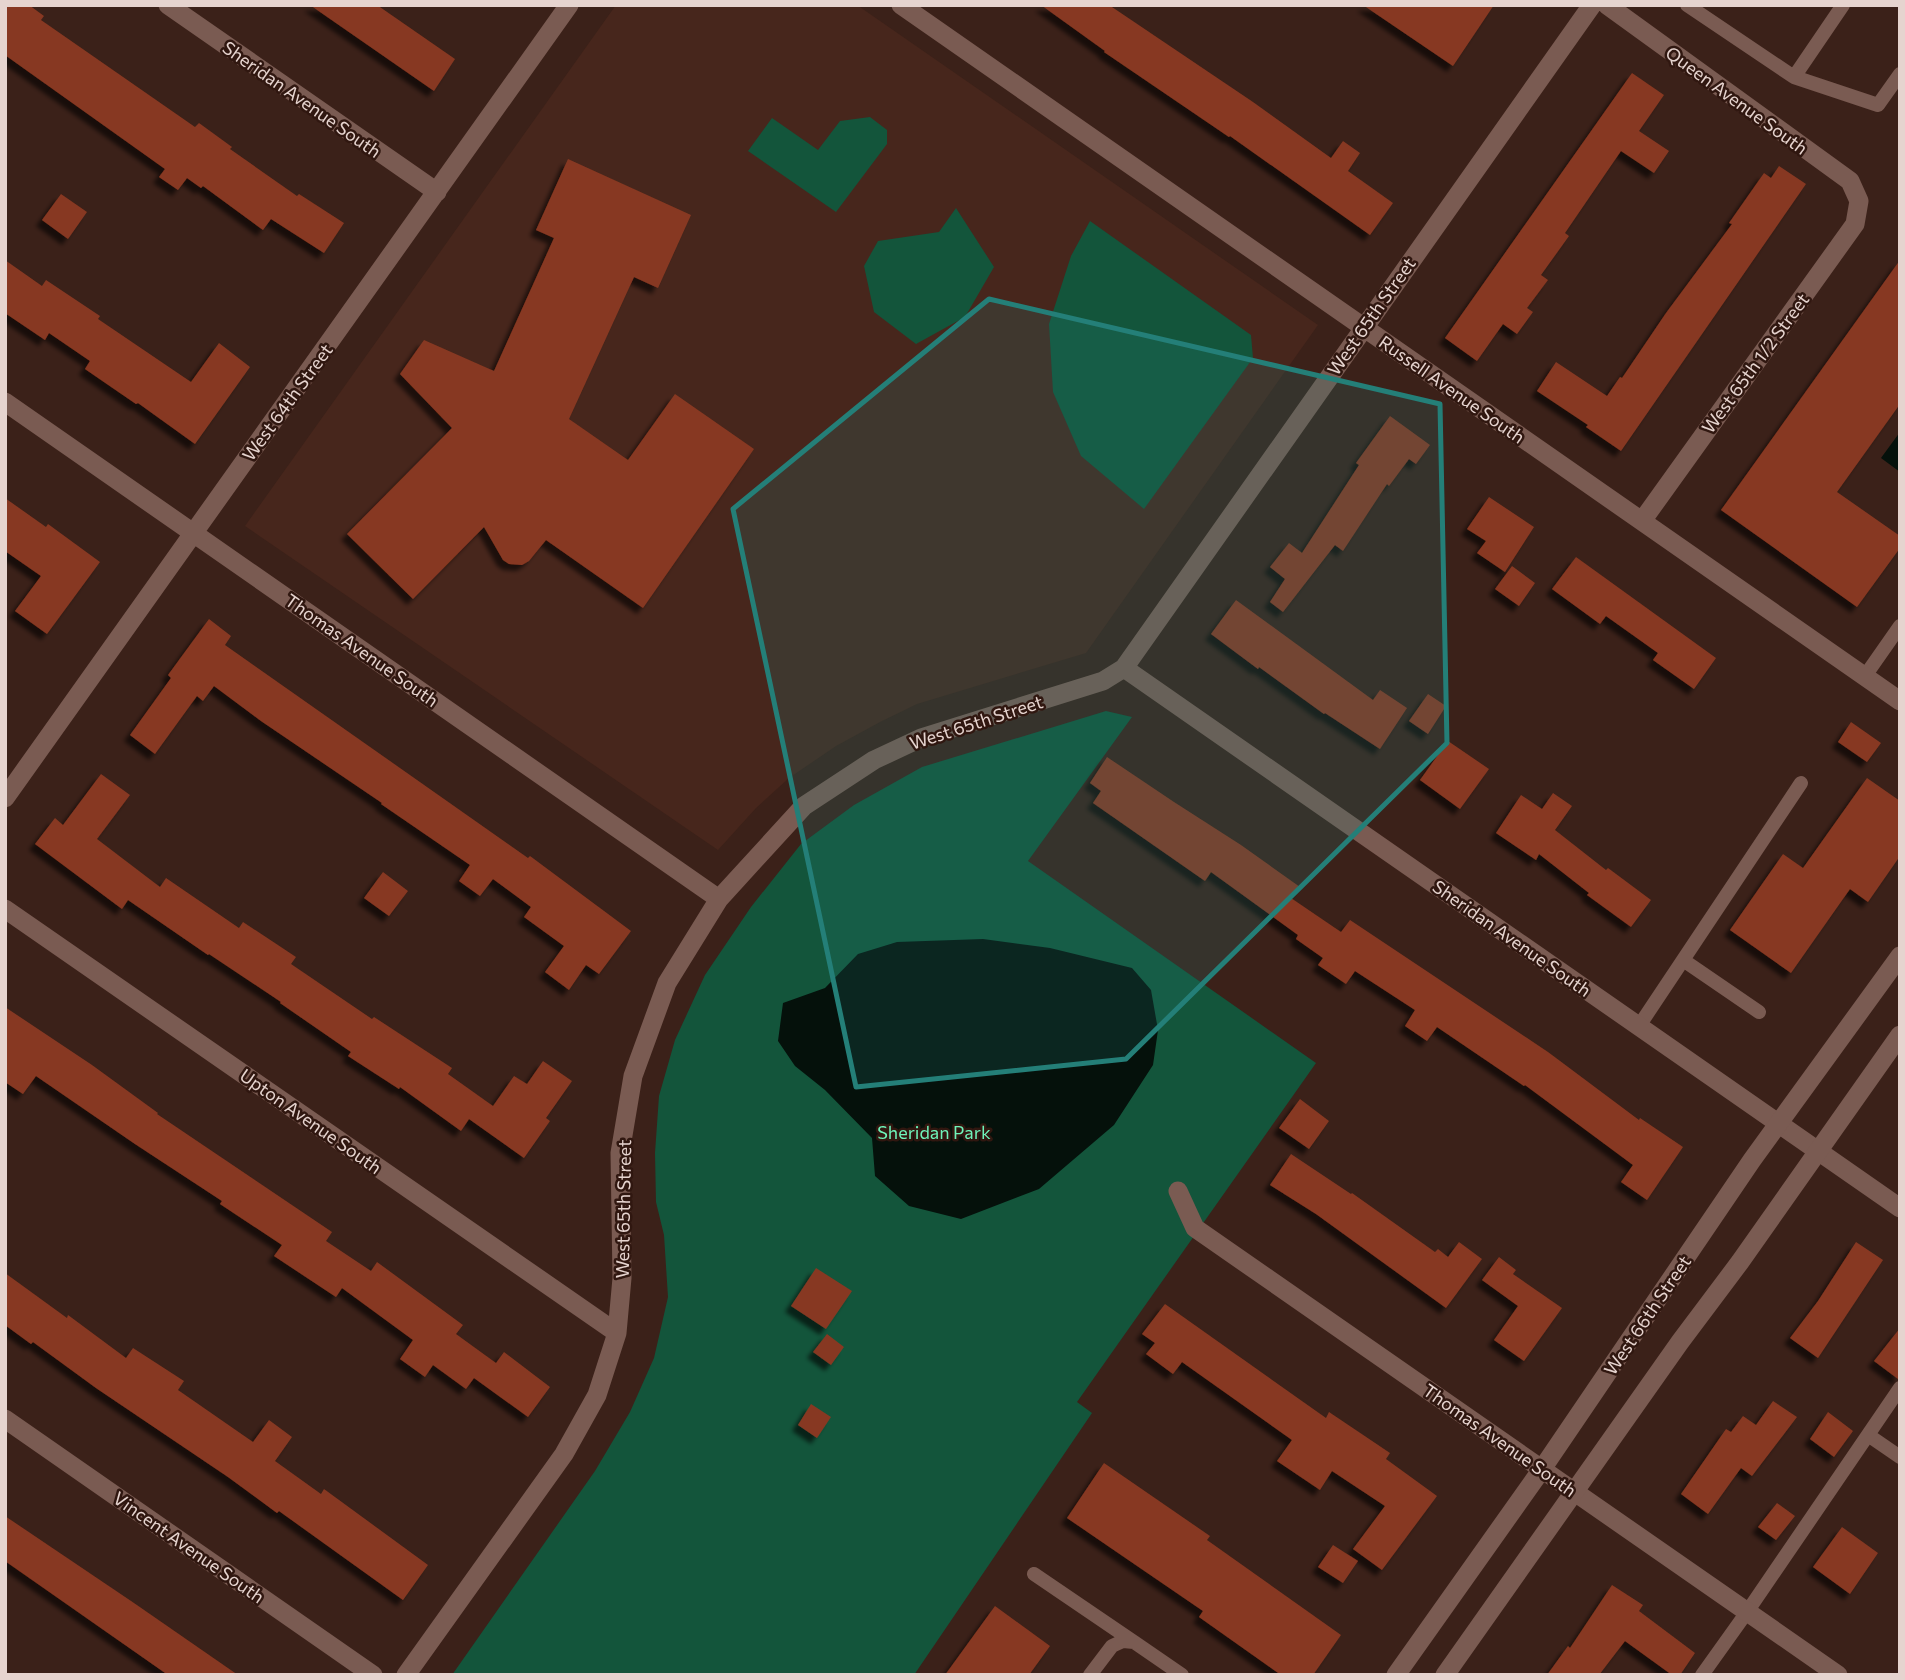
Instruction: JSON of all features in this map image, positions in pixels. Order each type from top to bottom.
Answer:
[{"type":"street","name":"Sheridan Avenue South","points":[[168,5],[437,192]]},
{"type":"street","name":"West 64th Street","points":[[5,798],[569,5]]},
{"type":"street","name":"Russell Avenue South","points":[[901,5],[1900,701]]},
{"type":"street","name":"West 65th Street","points":[[407,1675],[564,1454],[597,1395],[617,1333],[622,1278],[620,1153],[633,1076],[667,982],[719,898],[804,806],[874,760],[921,738],[1103,681],[1124,668],[1592,5]]},
{"type":"street","name":"Queen Avenue South","points":[[1607,5],[1850,181],[1859,201]]},
{"type":"street","name":"West 65th 1/2 Street","points":[[1642,521],[1855,224],[1859,201]]},
{"type":"street","name":"Thomas Avenue South","points":[[5,402],[719,898]]},
{"type":"street","name":"Sheridan Avenue South","points":[[1124,668],[1900,1208]]},
{"type":"street","name":"Upton Avenue South","points":[[5,909],[617,1333]]},
{"type":"street","name":"West 66th Street","points":[[1396,1675],[1542,1469],[1778,1124],[1900,956]]},
{"type":"street","points":[[1445,1675],[1900,1034]]},
{"type":"street","name":"Thomas Avenue South","points":[[1178,1191],[1195,1228],[1838,1675]]},
{"type":"street","name":"Vincent Avenue South","points":[[5,1419],[373,1675]]},
{"type":"lane","points":[[1687,5],[1794,77],[1878,105],[1900,74]]},
{"type":"lane","points":[[1794,77],[1843,5]]},
{"type":"lane","points":[[1865,676],[1900,625]]},
{"type":"lane","points":[[1639,1026],[1801,783]]},
{"type":"lane","points":[[1683,960],[1759,1012]]},
{"type":"lane","points":[[1702,1675],[1900,1388]]},
{"type":"lane","points":[[1868,1435],[1900,1457]]},
{"type":"lane","points":[[1034,1574],[1182,1675]]},
{"type":"lane","points":[[1090,1675],[1112,1646],[1123,1641],[1134,1642]]},
{"type":"highlighted area","points":[[989,299],[1440,404],[1447,743],[1126,1059],[856,1087],[733,509]]},
{"type":"shaded area","points":[[616,5],[857,5],[1318,325],[1086,653],[917,704],[880,722],[836,746],[789,778],[756,808],[718,850],[245,526]]},
{"type":"shaded area","points":[[1900,432],[1900,472],[1881,458]]},
{"type":"shaded area","points":[[983,939],[1050,948],[1132,968],[1151,990],[1158,1030],[1153,1065],[1114,1125],[1039,1189],[961,1219],[909,1206],[875,1176],[872,1138],[825,1090],[795,1066],[778,1041],[783,1003],[825,988],[858,954],[897,942]]},
{"type":"green space","points":[[870,117],[887,130],[887,144],[836,212],[748,151],[772,118],[818,150],[840,121]]},
{"type":"green space","points":[[956,208],[994,267],[965,317],[916,344],[874,312],[864,266],[878,241],[939,232]]},
{"type":"green space","points":[[1090,221],[1251,335],[1253,358],[1144,509],[1081,456],[1053,392],[1049,324],[1071,256]]},
{"type":"green space","name":"Sheridan Park","points":[[1106,711],[1132,717],[1028,861],[1316,1063],[1077,1402],[1092,1413],[914,1675],[452,1675],[595,1471],[630,1412],[654,1358],[668,1297],[664,1235],[656,1202],[655,1153],[659,1096],[675,1040],[705,975],[751,907],[801,844],[854,805],[922,767]]},
{"type":"building","points":[[5,5],[29,5],[44,16],[41,20],[195,127],[199,123],[232,147],[230,149],[297,196],[299,194],[344,223],[324,253],[271,219],[263,230],[203,186],[201,188],[187,178],[178,190],[159,177],[165,169],[5,55]]},
{"type":"building","points":[[310,5],[377,5],[455,59],[434,91]]},
{"type":"building","points":[[1041,5],[1109,5],[1331,158],[1343,141],[1360,153],[1348,171],[1393,203],[1370,235],[1230,136],[1104,52]]},
{"type":"building","points":[[1363,5],[1494,5],[1453,66]]},
{"type":"building","points":[[1632,73],[1664,95],[1639,131],[1669,151],[1654,173],[1621,151],[1565,233],[1569,236],[1541,275],[1548,280],[1527,308],[1533,312],[1517,334],[1503,324],[1477,361],[1445,338]]},
{"type":"building","points":[[568,159],[691,215],[658,288],[634,277],[569,419],[628,460],[675,394],[754,449],[643,608],[546,540],[529,561],[522,565],[509,564],[503,560],[484,527],[413,599],[347,534],[452,428],[400,374],[424,340],[494,371],[554,238],[536,230]]},
{"type":"building","points":[[1779,166],[1806,184],[1621,451],[1537,391],[1556,362],[1607,396],[1732,224],[1729,223],[1764,173],[1771,178]]},
{"type":"building","points":[[61,194],[87,212],[68,239],[42,220]]},
{"type":"building","points":[[5,260],[42,286],[46,280],[191,382],[219,343],[250,367],[195,444],[85,369],[90,361],[49,333],[45,340],[5,313]]},
{"type":"building","points":[[1900,260],[1900,404],[1837,492],[1900,536],[1900,548],[1857,607],[1721,510]]},
{"type":"building","points":[[1390,416],[1430,445],[1416,464],[1409,459],[1389,486],[1387,484],[1343,551],[1335,545],[1283,612],[1270,602],[1285,579],[1270,567],[1289,543],[1302,553],[1359,465],[1356,463]]},
{"type":"building","points":[[1489,497],[1534,527],[1505,572],[1477,553],[1486,541],[1467,529]]},
{"type":"building","points":[[5,498],[46,527],[48,524],[100,562],[47,634],[15,611],[41,576],[5,551]]},
{"type":"building","points":[[1576,557],[1716,658],[1694,689],[1653,660],[1658,653],[1606,616],[1600,624],[1552,589]]},
{"type":"building","points":[[1512,566],[1535,583],[1519,606],[1495,589]]},
{"type":"building","points":[[1236,600],[1373,700],[1380,690],[1407,708],[1380,749],[1324,714],[1211,634]]},
{"type":"building","points":[[209,619],[231,636],[225,645],[528,858],[530,856],[631,931],[599,974],[586,965],[569,990],[545,972],[564,946],[524,917],[531,907],[493,879],[480,896],[459,881],[470,865],[214,686],[203,701],[197,696],[155,754],[130,735],[171,678],[168,675]]},
{"type":"building","points":[[1428,694],[1446,706],[1428,734],[1409,721]]},
{"type":"building","points":[[1851,722],[1881,743],[1867,762],[1838,742]]},
{"type":"building","points":[[1448,741],[1489,769],[1460,809],[1420,780]]},
{"type":"building","points":[[1107,757],[1300,887],[1291,898],[1341,932],[1350,920],[1548,1052],[1639,1120],[1640,1118],[1683,1147],[1647,1200],[1621,1182],[1633,1165],[1525,1085],[1437,1027],[1427,1041],[1405,1026],[1415,1010],[1355,971],[1346,984],[1318,965],[1323,958],[1296,939],[1298,935],[1211,872],[1205,881],[1093,803],[1101,791],[1090,783]]},
{"type":"building","points":[[101,774],[130,795],[97,839],[160,887],[166,878],[239,928],[243,922],[296,957],[291,964],[372,1019],[374,1017],[452,1068],[448,1074],[493,1106],[514,1076],[527,1084],[543,1061],[572,1081],[546,1118],[550,1121],[524,1158],[469,1119],[461,1131],[400,1087],[399,1089],[348,1056],[351,1052],[281,1002],[128,900],[122,909],[35,844],[55,818],[63,825]]},
{"type":"building","points":[[1867,778],[1900,801],[1900,856],[1868,902],[1850,889],[1791,973],[1730,930],[1783,854],[1803,868]]},
{"type":"building","points":[[1553,793],[1572,806],[1555,830],[1606,870],[1608,868],[1651,900],[1631,927],[1587,895],[1589,893],[1539,854],[1536,860],[1496,833],[1521,795],[1542,809]]},
{"type":"building","points":[[383,872],[408,891],[389,916],[364,898]]},
{"type":"building","points":[[5,1007],[332,1232],[326,1241],[371,1271],[377,1262],[463,1325],[456,1334],[496,1363],[504,1352],[550,1387],[528,1417],[474,1378],[466,1389],[433,1365],[425,1377],[400,1359],[413,1340],[342,1288],[336,1297],[274,1256],[282,1245],[220,1204],[222,1201],[36,1076],[23,1094],[5,1082]]},
{"type":"building","points":[[1300,1099],[1329,1121],[1309,1149],[1279,1128]]},
{"type":"building","points":[[1291,1154],[1435,1252],[1438,1249],[1448,1257],[1459,1242],[1482,1259],[1446,1308],[1316,1214],[1270,1185]]},
{"type":"building","points":[[1856,1242],[1883,1260],[1818,1358],[1790,1338],[1818,1301]]},
{"type":"building","points":[[1499,1257],[1516,1270],[1513,1274],[1562,1308],[1524,1361],[1494,1340],[1518,1306],[1482,1280]]},
{"type":"building","points":[[816,1268],[852,1291],[826,1329],[791,1306]]},
{"type":"building","points":[[5,1273],[126,1358],[133,1348],[184,1381],[178,1390],[253,1442],[269,1420],[292,1437],[275,1461],[321,1494],[324,1489],[428,1565],[403,1600],[279,1511],[277,1513],[5,1325]]},
{"type":"building","points":[[1165,1304],[1326,1418],[1329,1412],[1390,1453],[1386,1459],[1437,1496],[1382,1570],[1353,1549],[1385,1506],[1332,1471],[1320,1490],[1277,1461],[1292,1440],[1182,1362],[1173,1374],[1146,1354],[1155,1343],[1142,1334]]},
{"type":"building","points":[[1900,1328],[1900,1378],[1898,1379],[1874,1361]]},
{"type":"building","points":[[827,1334],[844,1347],[831,1365],[813,1352]]},
{"type":"building","points":[[1773,1401],[1797,1417],[1752,1476],[1741,1468],[1708,1514],[1681,1494],[1726,1429],[1731,1432],[1743,1416],[1756,1425]]},
{"type":"building","points":[[811,1404],[831,1417],[817,1438],[798,1425]]},
{"type":"building","points":[[1828,1412],[1853,1431],[1834,1457],[1810,1439]]},
{"type":"building","points":[[1104,1463],[1210,1536],[1207,1540],[1341,1635],[1313,1675],[1281,1675],[1199,1617],[1203,1611],[1067,1518]]},
{"type":"building","points":[[1777,1503],[1795,1516],[1776,1540],[1758,1527]]},
{"type":"building","points":[[5,1516],[238,1675],[168,1675],[5,1561]]},
{"type":"building","points":[[1842,1527],[1878,1553],[1850,1594],[1813,1567]]},
{"type":"building","points":[[1333,1545],[1358,1561],[1343,1583],[1318,1567]]},
{"type":"building","points":[[1612,1585],[1643,1605],[1639,1611],[1695,1653],[1680,1675],[1672,1675],[1625,1641],[1599,1675],[1547,1675],[1568,1646],[1570,1648]]},
{"type":"building","points":[[995,1606],[1050,1646],[1029,1675],[945,1675]]}]
